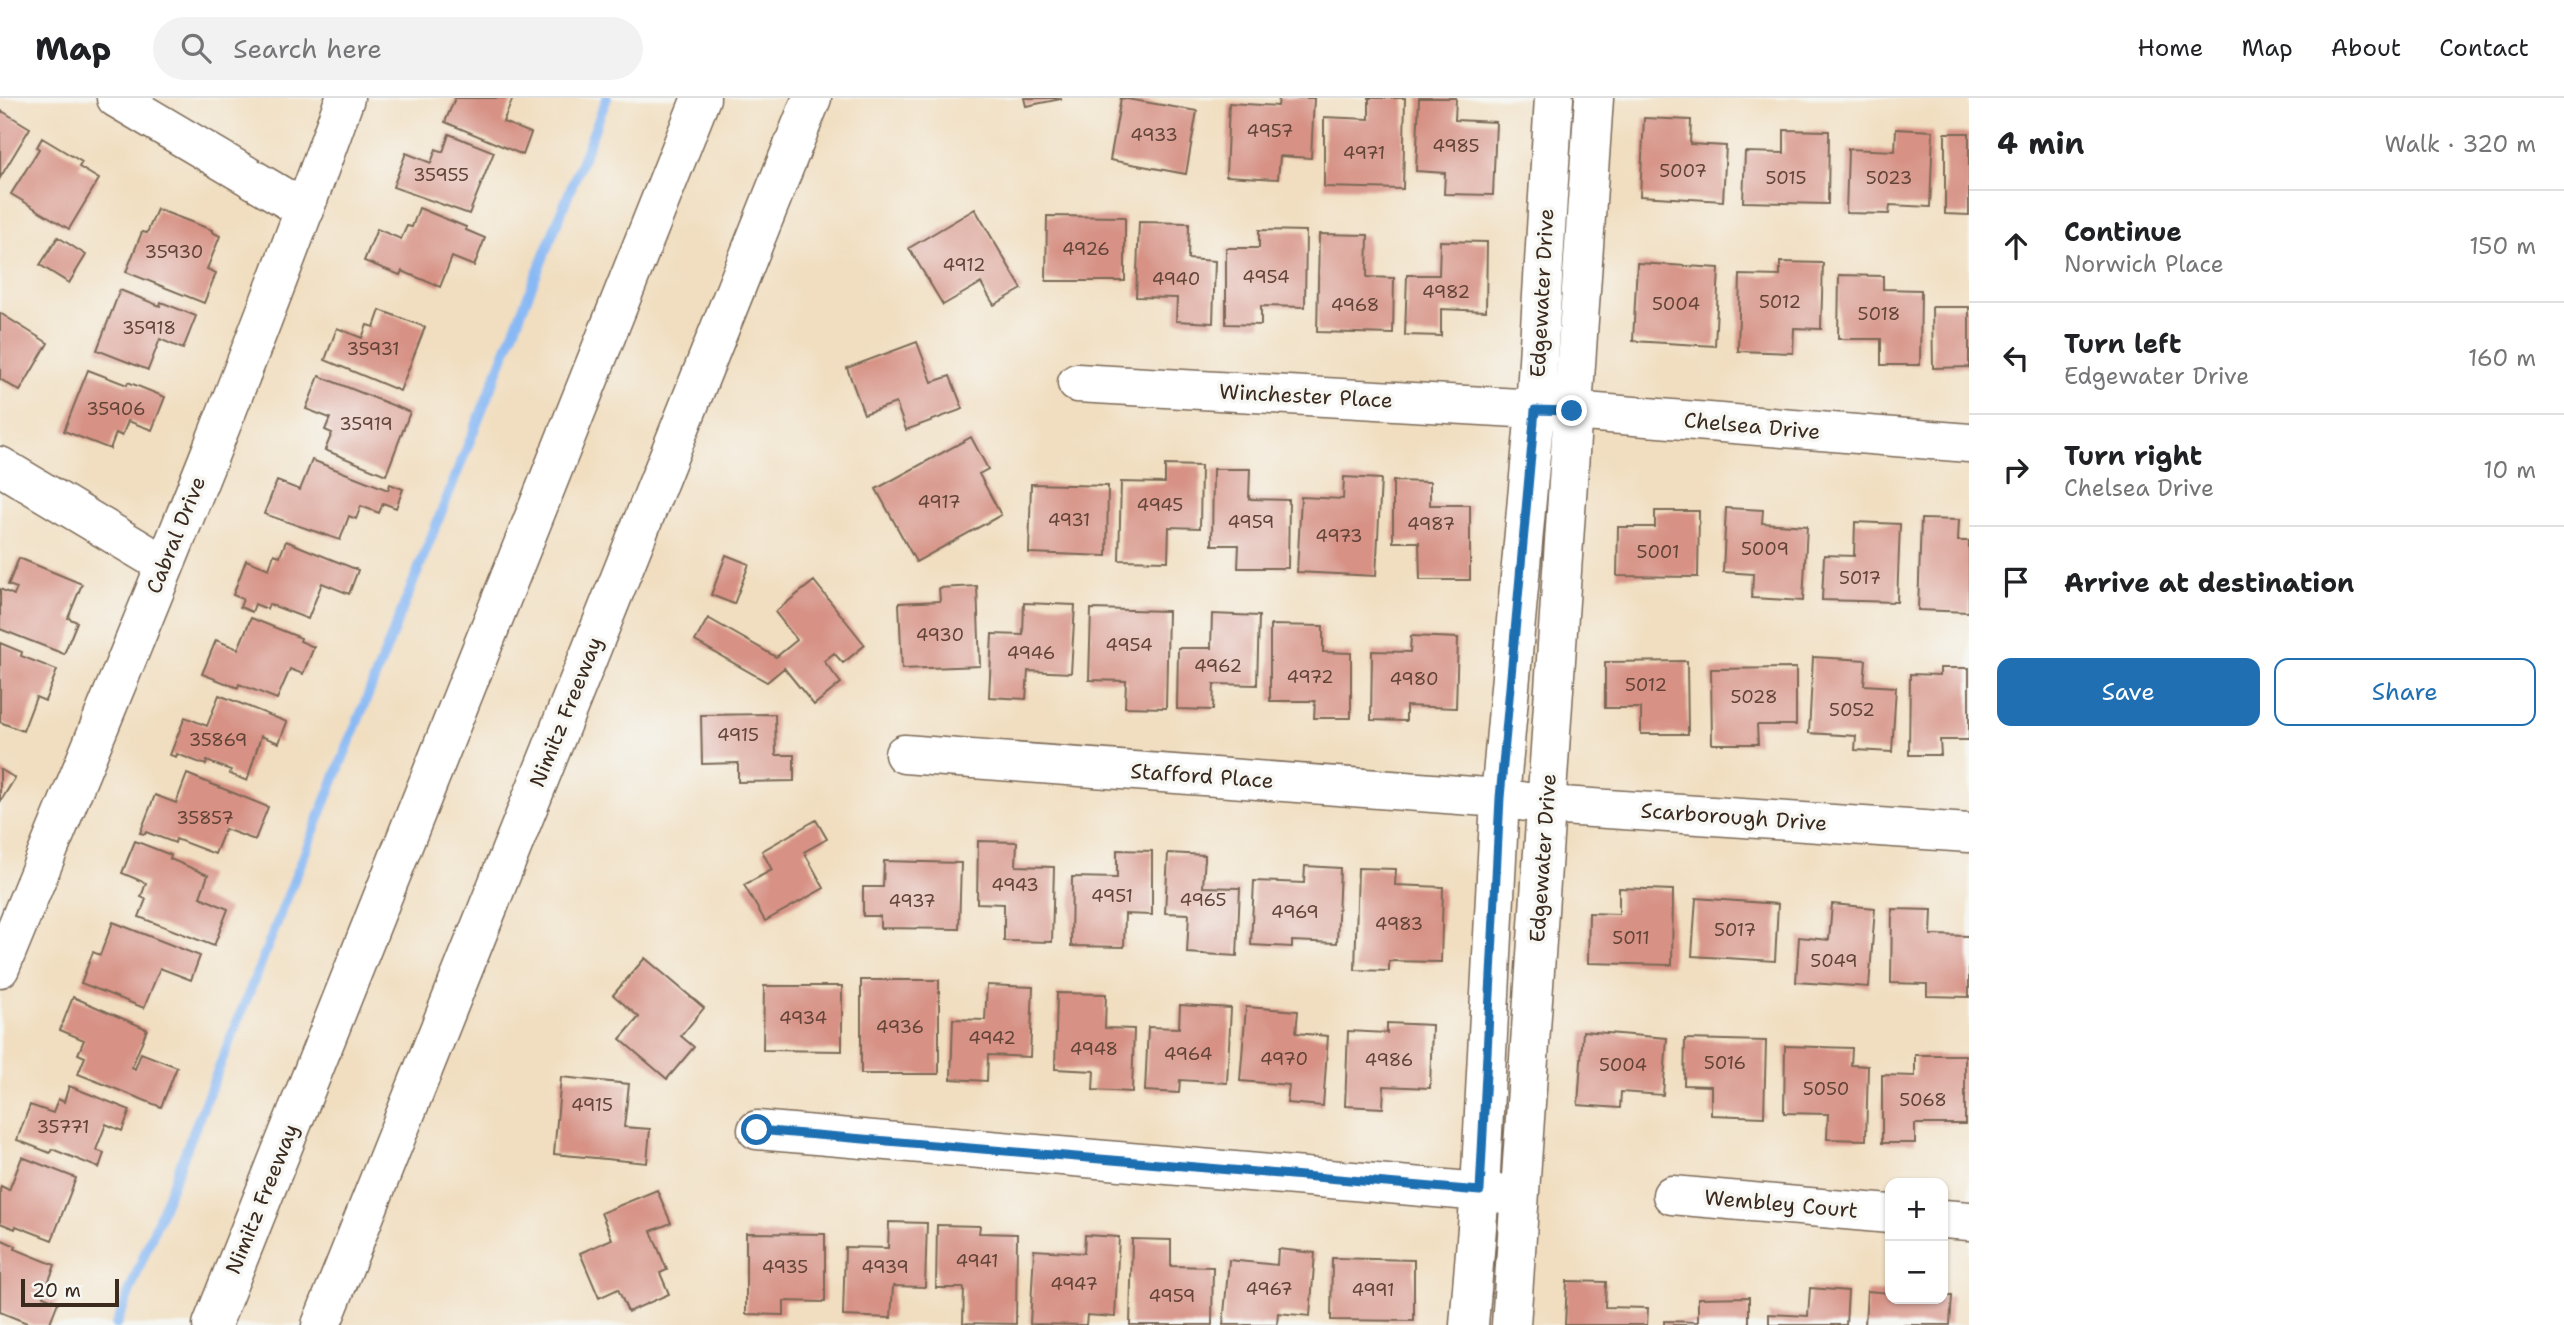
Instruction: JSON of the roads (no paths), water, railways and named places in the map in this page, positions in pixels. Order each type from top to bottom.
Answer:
[{"type":"main road","points":[[116,98],[305,210]]},
{"type":"main road","name":"Cabral Drive","points":[[0,968],[13,899],[165,565],[305,210],[345,98]]},
{"type":"main road","name":"Nimitz Freeway","points":[[212,1325],[701,98]]},
{"type":"main road","name":"Nimitz Freeway","points":[[321,1325],[811,98]]},
{"type":"main road","name":"Edgewater Drive","points":[[1511,1325],[1547,805],[1554,410],[1554,98]]},
{"type":"main road","name":"Edgewater Drive","points":[[1469,1325],[1480,1191],[1500,798],[1594,98]]},
{"type":"main road","name":"Winchester Place","points":[[1077,383],[1554,410]]},
{"type":"main road","name":"Chelsea Drive","points":[[1554,410],[1969,443]]},
{"type":"main road","points":[[0,466],[165,565]]},
{"type":"main road","name":"Stafford Place","points":[[904,754],[1500,798]]},
{"type":"main road","name":"Scarborough Drive","points":[[1500,798],[1547,805],[1969,833]]},
{"type":"main road","points":[[757,1130],[1520,1195]]},
{"type":"main road","name":"Wembley Court","points":[[1672,1195],[1885,1214]]},
{"type":"main road","points":[[1948,1219],[1969,1221]]},
{"type":"waterway","points":[[116,1325],[607,98]]}]
